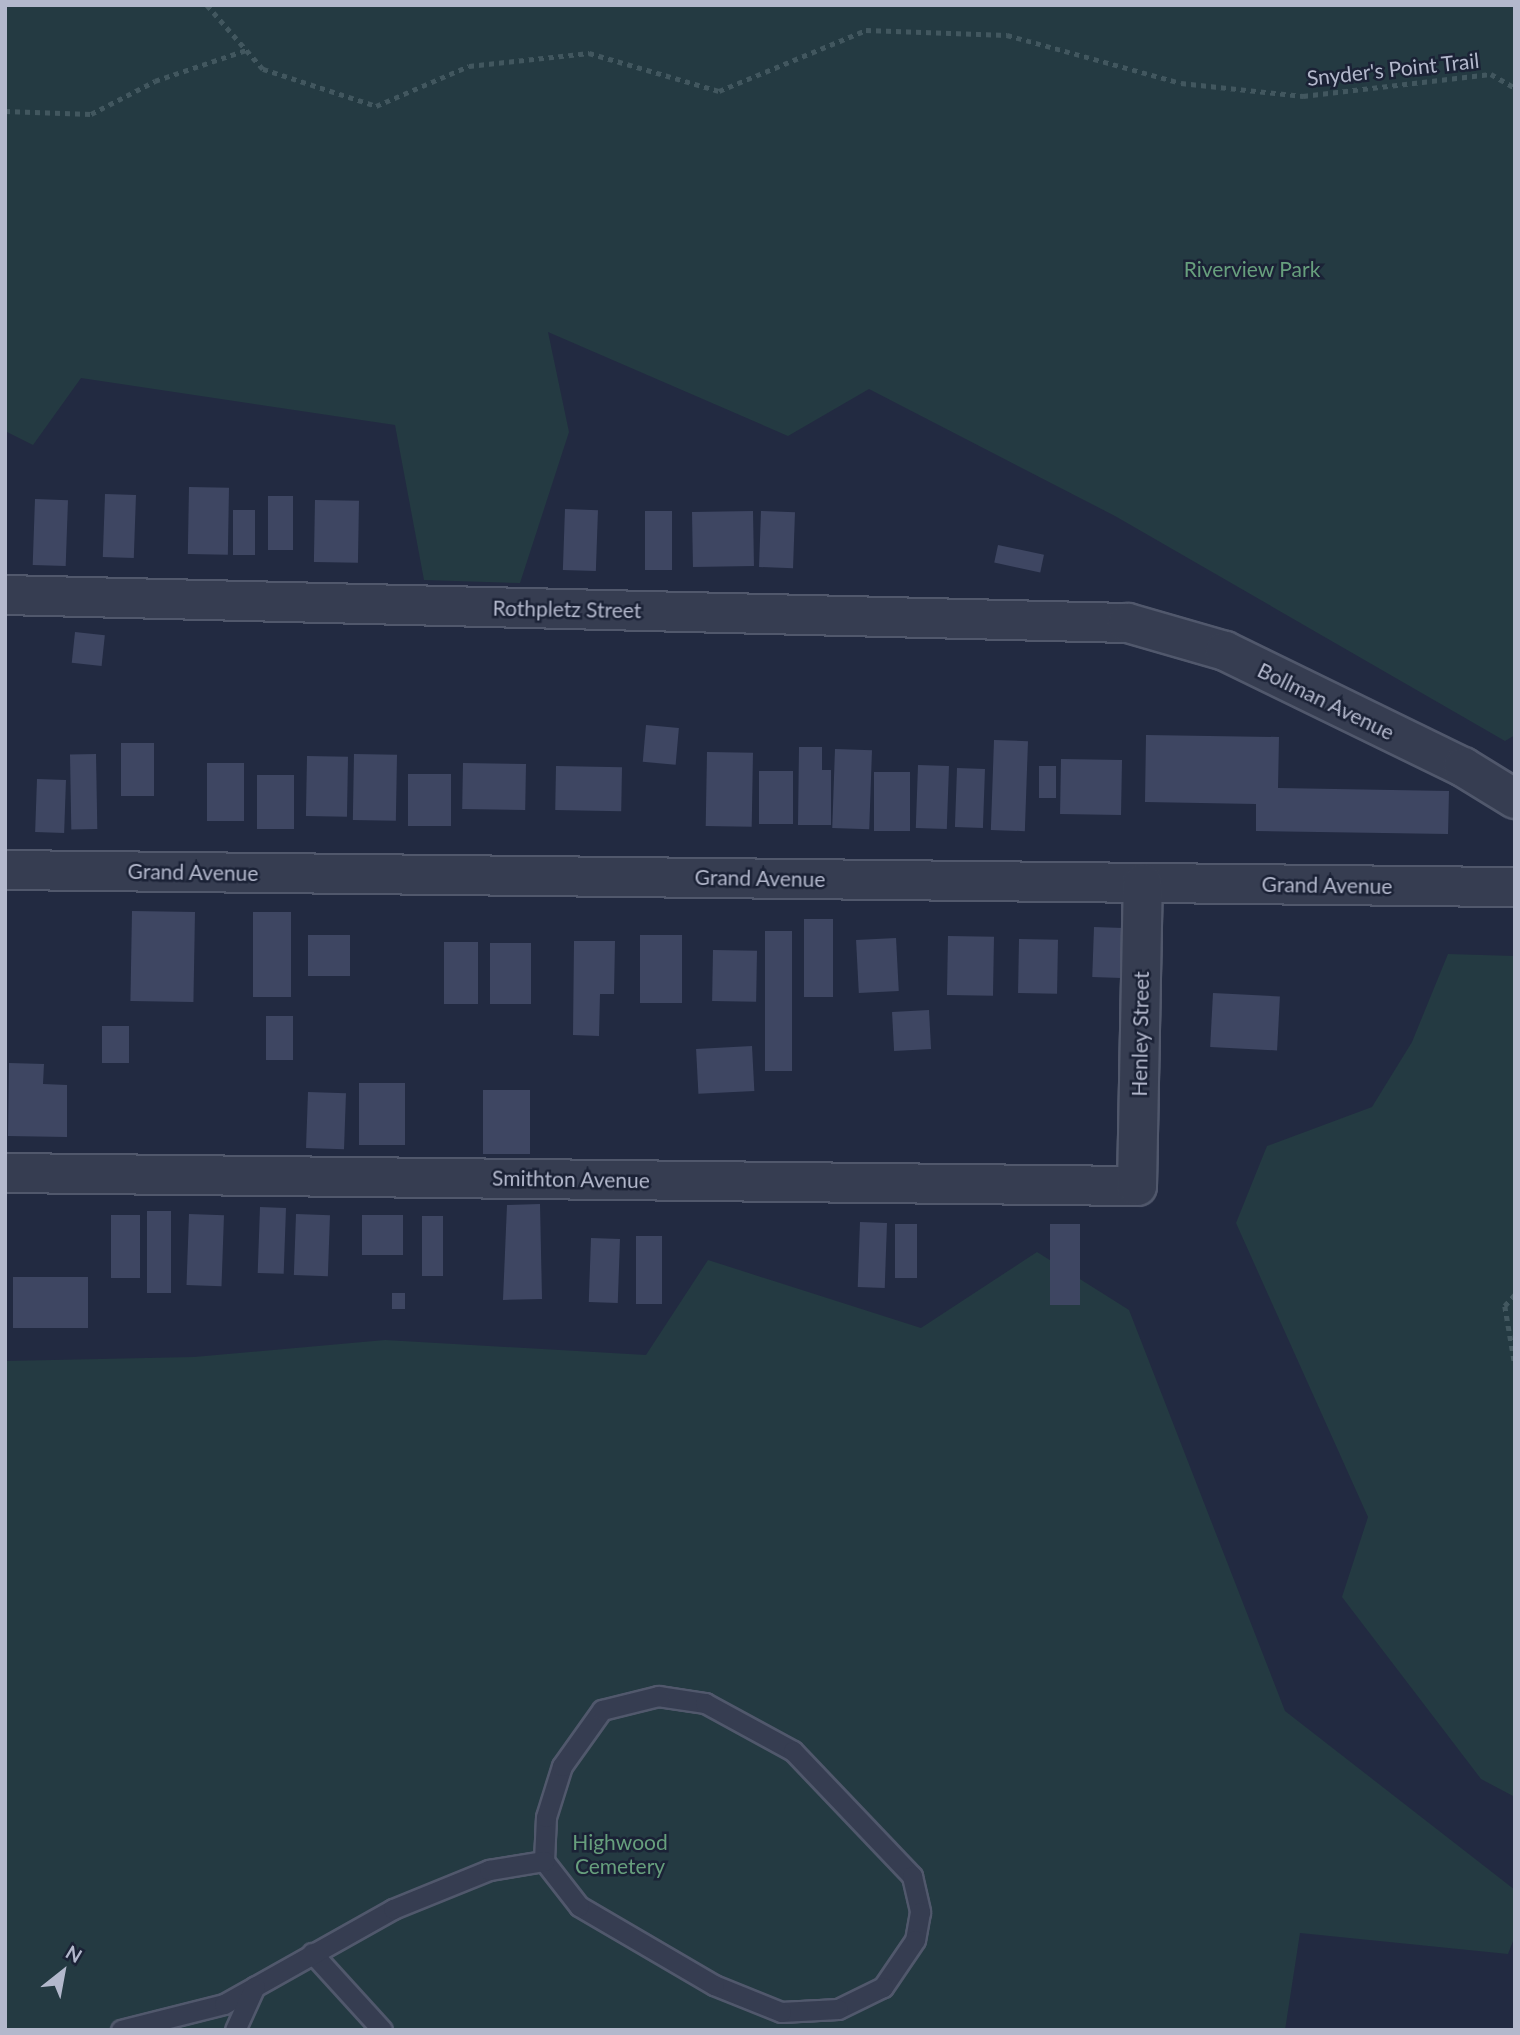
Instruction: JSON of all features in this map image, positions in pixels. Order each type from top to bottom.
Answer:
[{"type":"street","name":"Rothpletz Street","points":[[5,595],[1128,623]]},
{"type":"street","name":"Bollman Avenue","points":[[1128,623],[1225,652],[1463,767],[1515,799]]},
{"type":"street","name":"Grand Avenue","points":[[5,870],[1515,887]]},
{"type":"street","name":"Henley Street","points":[[1137,1186],[1143,883]]},
{"type":"street","name":"Smithton Avenue","points":[[5,1173],[1137,1186]]},
{"type":"lane","points":[[670,1698],[705,1703],[793,1751],[912,1876],[920,1912],[901,1969],[883,1987],[838,2009],[781,2012],[714,1986],[589,1913],[544,1861],[546,1817],[562,1766],[601,1710],[670,1698]]},
{"type":"lane","points":[[121,2030],[224,2004],[393,1909],[489,1870],[544,1861]]},
{"type":"lane","points":[[312,1953],[382,2030]]},
{"type":"lane","points":[[235,2030],[255,1986]]},
{"type":"path","name":"Snyder's Point Trail","points":[[207,5],[263,69],[376,106],[469,65],[589,53],[719,91],[866,30],[1007,35],[1181,83],[1303,96],[1492,74],[1515,88]]},
{"type":"path","points":[[5,111],[91,114],[155,81],[246,50]]},
{"type":"path","points":[[1515,1295],[1505,1306],[1515,1365]]},
{"type":"green space","name":"Riverview Park","points":[[5,5],[1515,5],[1515,735],[1505,741],[1115,516],[869,389],[788,436],[548,332],[569,432],[520,583],[424,580],[395,425],[81,378],[33,445],[5,431]]},
{"type":"green space","points":[[1448,954],[1515,956],[1515,1797],[1481,1779],[1342,1597],[1368,1517],[1236,1223],[1267,1146],[1372,1107],[1412,1042]]},
{"type":"green space","name":"Highwood Cemetery","points":[[1037,1252],[1129,1310],[1285,1711],[1515,1890],[1515,1936],[1508,1954],[1300,1933],[1285,2030],[5,2030],[5,1361],[194,1357],[385,1340],[646,1355],[708,1260],[921,1328]]},
{"type":"building","points":[[189,487],[229,488],[228,555],[188,554]]},
{"type":"building","points":[[105,494],[136,495],[134,558],[103,557]]},
{"type":"building","points":[[268,496],[293,496],[293,550],[268,550]]},
{"type":"building","points":[[35,499],[68,500],[66,566],[33,565]]},
{"type":"building","points":[[315,500],[359,501],[358,563],[314,562]]},
{"type":"building","points":[[565,509],[598,510],[596,571],[563,570]]},
{"type":"building","points":[[233,510],[255,510],[255,555],[233,555]]},
{"type":"building","points":[[645,511],[672,511],[672,570],[645,570]]},
{"type":"building","points":[[753,511],[754,566],[693,567],[692,512]]},
{"type":"building","points":[[761,511],[795,512],[793,568],[759,567]]},
{"type":"building","points":[[998,545],[1044,555],[1040,572],[994,563]]},
{"type":"building","points":[[75,632],[105,635],[102,666],[72,663]]},
{"type":"building","points":[[646,725],[679,728],[676,765],[643,762]]},
{"type":"building","points":[[1146,735],[1279,737],[1278,788],[1449,791],[1448,834],[1256,831],[1256,804],[1145,802]]},
{"type":"building","points":[[994,740],[1028,741],[1025,831],[991,830]]},
{"type":"building","points":[[121,743],[154,743],[154,796],[121,796]]},
{"type":"building","points":[[799,747],[822,747],[822,770],[831,770],[831,825],[798,825]]},
{"type":"building","points":[[835,749],[872,750],[869,829],[832,828]]},
{"type":"building","points":[[707,752],[753,753],[752,827],[706,826]]},
{"type":"building","points":[[70,754],[96,754],[97,829],[71,829]]},
{"type":"building","points":[[354,754],[397,755],[396,821],[353,820]]},
{"type":"building","points":[[307,756],[348,757],[347,817],[306,816]]},
{"type":"building","points":[[1061,759],[1122,760],[1121,815],[1060,814]]},
{"type":"building","points":[[207,763],[244,763],[244,821],[207,821]]},
{"type":"building","points":[[463,763],[526,764],[525,810],[462,809]]},
{"type":"building","points":[[918,765],[949,766],[947,829],[916,828]]},
{"type":"building","points":[[556,766],[622,767],[621,811],[555,810]]},
{"type":"building","points":[[1039,766],[1056,766],[1056,798],[1039,798]]},
{"type":"building","points":[[957,768],[985,769],[983,828],[955,827]]},
{"type":"building","points":[[759,771],[793,771],[793,824],[759,824]]},
{"type":"building","points":[[874,772],[910,772],[910,831],[874,831]]},
{"type":"building","points":[[408,774],[451,774],[451,826],[408,826]]},
{"type":"building","points":[[257,775],[294,775],[294,829],[257,829]]},
{"type":"building","points":[[37,779],[66,780],[64,833],[35,832]]},
{"type":"building","points":[[132,911],[195,912],[193,1002],[130,1001]]},
{"type":"building","points":[[253,912],[291,912],[291,997],[253,997]]},
{"type":"building","points":[[804,919],[833,919],[833,997],[804,997]]},
{"type":"building","points":[[1094,927],[1123,928],[1121,978],[1092,977]]},
{"type":"building","points":[[765,931],[792,931],[792,1071],[765,1071]]},
{"type":"building","points":[[308,935],[350,935],[350,976],[308,976]]},
{"type":"building","points":[[640,935],[682,935],[682,1003],[640,1003]]},
{"type":"building","points":[[948,936],[994,937],[993,996],[947,995]]},
{"type":"building","points":[[896,938],[899,991],[859,993],[856,940]]},
{"type":"building","points":[[1019,939],[1058,940],[1057,994],[1018,993]]},
{"type":"building","points":[[574,941],[615,941],[614,994],[600,994],[599,1036],[573,1035]]},
{"type":"building","points":[[444,942],[478,942],[478,1004],[444,1004]]},
{"type":"building","points":[[490,943],[531,943],[531,1004],[490,1004]]},
{"type":"building","points":[[713,950],[757,951],[756,1002],[712,1001]]},
{"type":"building","points":[[1213,993],[1280,997],[1277,1050],[1210,1047]]},
{"type":"building","points":[[929,1010],[931,1049],[894,1051],[892,1012]]},
{"type":"building","points":[[266,1016],[293,1016],[293,1060],[266,1060]]},
{"type":"building","points":[[102,1026],[129,1026],[129,1063],[102,1063]]},
{"type":"building","points":[[752,1046],[754,1091],[698,1094],[696,1049]]},
{"type":"building","points":[[9,1063],[44,1064],[43,1084],[67,1085],[67,1137],[8,1136]]},
{"type":"building","points":[[359,1083],[405,1083],[405,1145],[359,1145]]},
{"type":"building","points":[[483,1090],[530,1090],[530,1154],[483,1154]]},
{"type":"building","points":[[308,1092],[346,1093],[344,1149],[306,1148]]},
{"type":"building","points":[[540,1204],[542,1299],[503,1300],[507,1205]]},
{"type":"building","points":[[260,1207],[286,1208],[284,1274],[258,1273]]},
{"type":"building","points":[[147,1211],[171,1211],[171,1293],[147,1293]]},
{"type":"building","points":[[189,1214],[224,1215],[222,1286],[187,1285]]},
{"type":"building","points":[[296,1214],[330,1215],[328,1276],[294,1275]]},
{"type":"building","points":[[111,1215],[140,1215],[140,1278],[111,1278]]},
{"type":"building","points":[[362,1215],[403,1215],[403,1255],[362,1255]]},
{"type":"building","points":[[422,1216],[443,1216],[443,1276],[422,1276]]},
{"type":"building","points":[[860,1222],[887,1223],[885,1288],[858,1287]]},
{"type":"building","points":[[895,1224],[917,1224],[917,1278],[895,1278]]},
{"type":"building","points":[[1050,1224],[1080,1224],[1080,1305],[1050,1305]]},
{"type":"building","points":[[636,1236],[662,1236],[662,1304],[636,1304]]},
{"type":"building","points":[[591,1238],[620,1239],[618,1303],[589,1302]]},
{"type":"building","points":[[13,1277],[88,1277],[88,1328],[13,1328]]},
{"type":"building","points":[[392,1293],[405,1293],[405,1309],[392,1309]]}]
